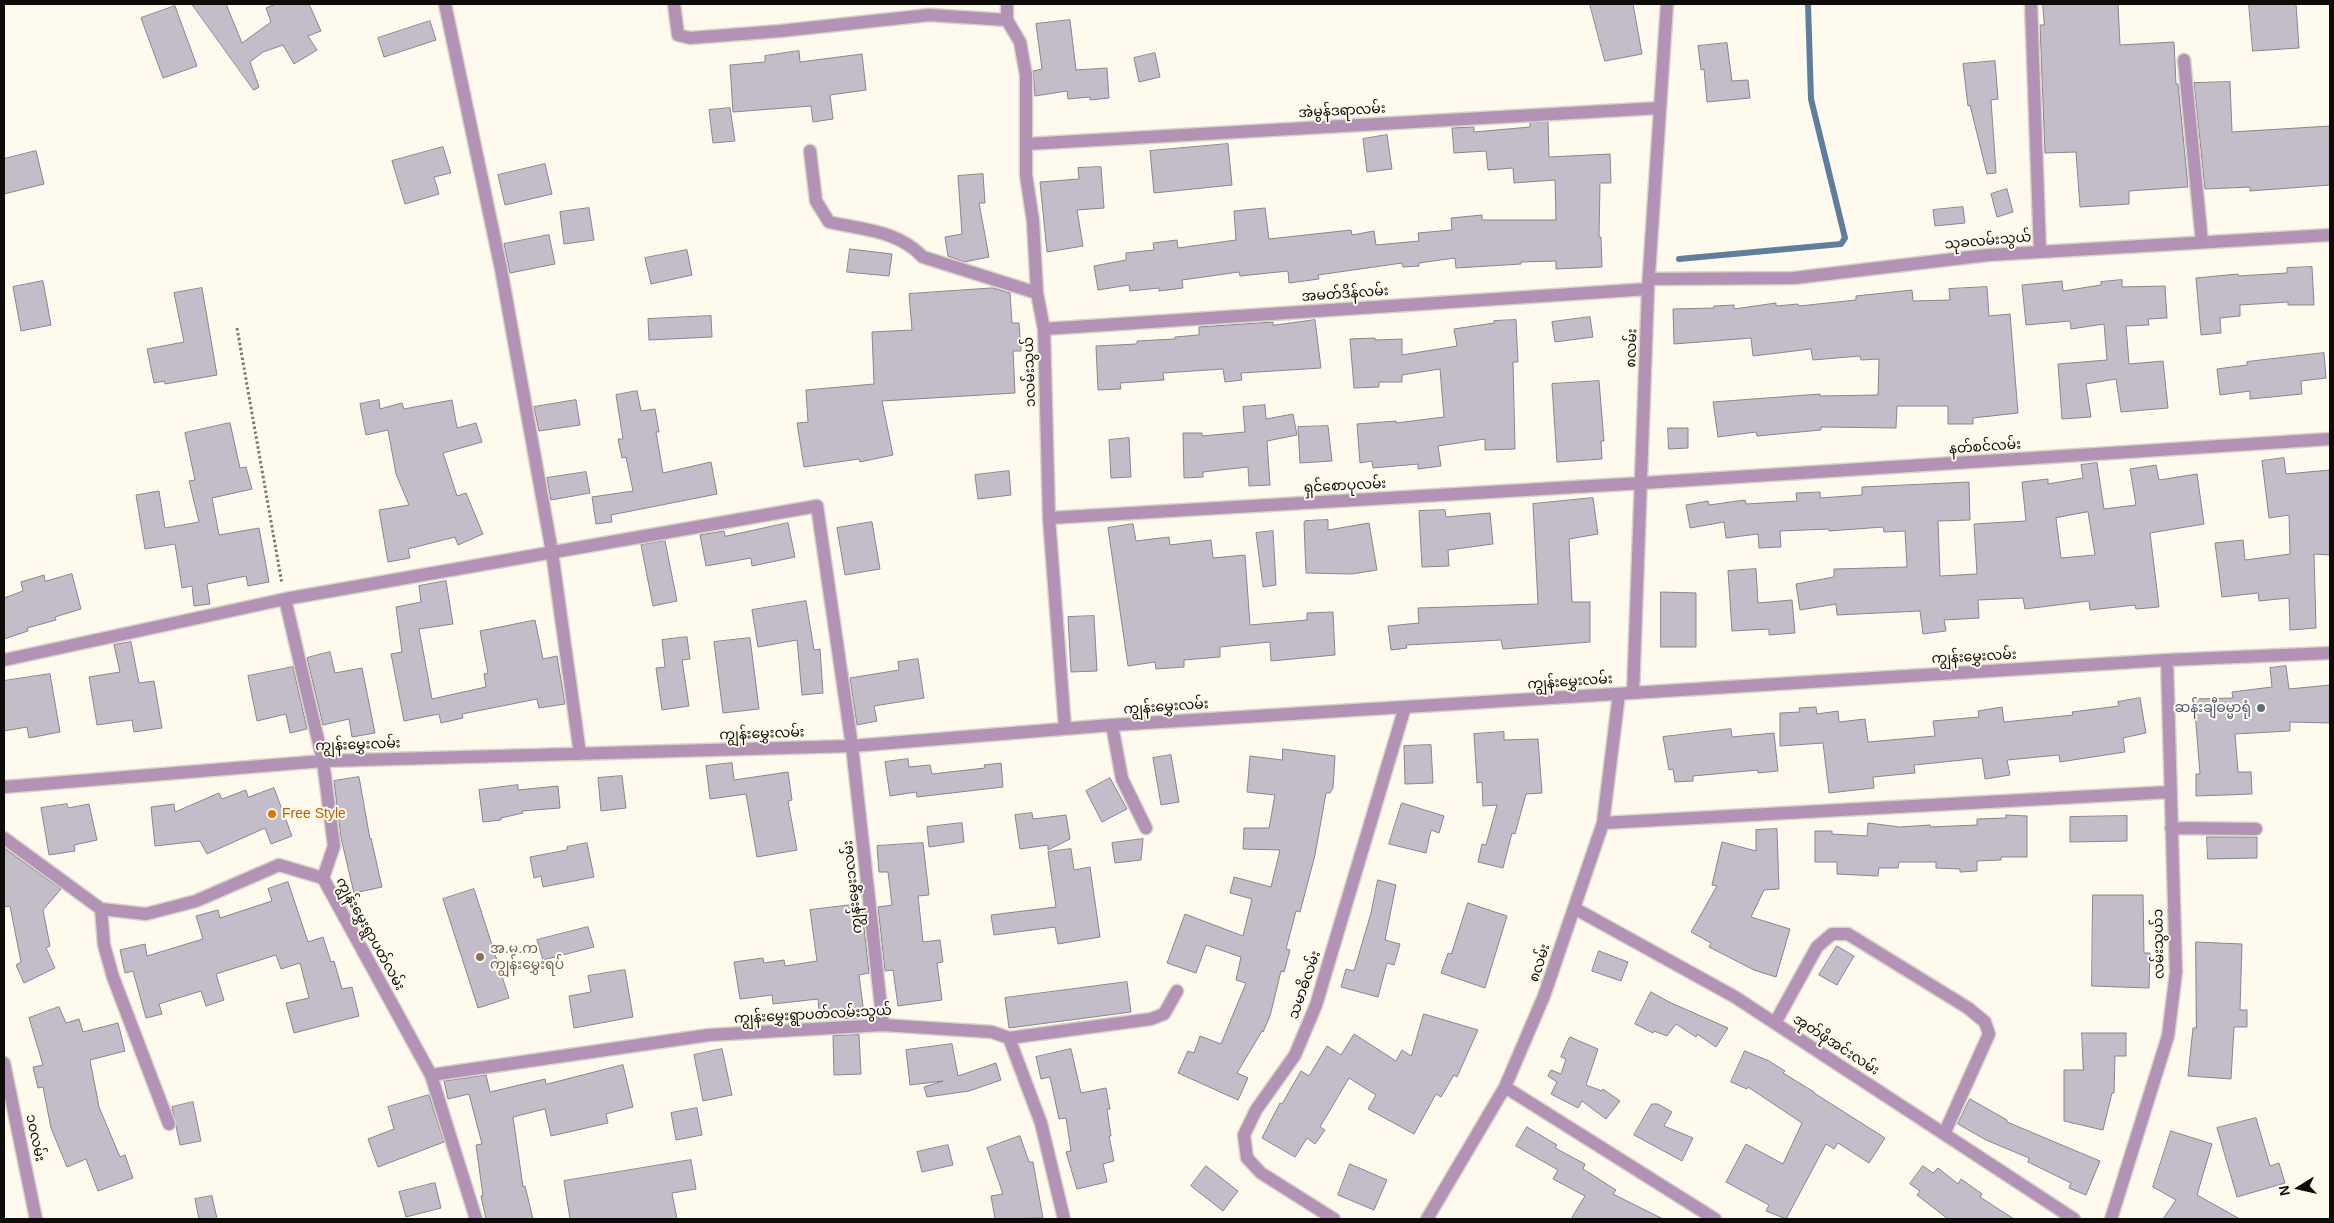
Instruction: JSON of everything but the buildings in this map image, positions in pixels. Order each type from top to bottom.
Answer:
[{"type":"street","points":[[445,4],[501,269],[552,552],[580,754]]},
{"type":"street","points":[[674,4],[678,35],[690,38],[780,31],[929,14],[980,16],[1007,20],[1007,4]]},
{"type":"street","name":"၈လမ်း","points":[[1633,693],[1649,284],[1667,4]]},
{"type":"street","points":[[2031,4],[2040,252]]},
{"type":"street","name":"၁လမ်းသွယ်","points":[[1007,20],[1020,42],[1026,75],[1026,175],[1033,221],[1037,293],[1044,329],[1049,518],[1065,728]]},
{"type":"street","points":[[2184,60],[2202,242]]},
{"type":"street","name":"အဲမွန်ဒရာလမ်း","points":[[1026,144],[1659,108]]},
{"type":"street","points":[[810,151],[816,201],[829,222],[877,230],[912,246],[923,257],[954,269],[1037,293]]},
{"type":"street","name":"သုခလမ်းသွယ်","points":[[1649,284],[1794,278],[1988,255],[2330,235]]},
{"type":"street","name":"အမတ်ဒိန်လမ်း","points":[[1044,329],[1649,284]]},
{"type":"street","name":"နတ်စင်လမ်း","points":[[1642,484],[2330,440]]},
{"type":"street","name":"ရှင်စောပုလမ်း","points":[[1049,518],[1642,484]]},
{"type":"street","name":"ကျွန်းမွှေး၁လမ်း","points":[[552,552],[817,506],[852,746],[883,1025]]},
{"type":"street","points":[[4,660],[285,600],[552,552]]},
{"type":"street","points":[[285,600],[322,761],[334,846],[323,878]]},
{"type":"street","name":"ကျွန်းမွှေးလမ်း","points":[[4,787],[322,761],[852,746],[1112,725],[2167,660],[2330,653]]},
{"type":"street","name":"လမ်းသွယ်၁","points":[[2111,1219],[2168,1036],[2176,972],[2167,660]]},
{"type":"street","name":"၈လမ်း","points":[[1427,1219],[1505,1086],[1544,996],[1603,823],[1619,694]]},
{"type":"street","name":"သမာဓိလမ်း","points":[[1334,1219],[1261,1173],[1247,1158],[1244,1135],[1256,1110],[1295,1055],[1316,1005],[1405,707]]},
{"type":"street","points":[[1112,725],[1122,780],[1146,828]]},
{"type":"street","points":[[1603,823],[2170,792]]},
{"type":"street","points":[[2171,828],[2256,829]]},
{"type":"street","name":"ကျွန်းမွှေးရွာပတ်လမ်း","points":[[4,838],[101,909],[146,914],[196,901],[279,865],[323,878],[431,1074],[476,1219]]},
{"type":"street","name":"အုတ်ဖိုအင်းလမ်း","points":[[1574,908],[1735,997],[2074,1219]]},
{"type":"street","points":[[101,909],[104,945],[113,977],[169,1124]]},
{"type":"street","points":[[1775,1023],[1817,947],[1832,934],[1848,934],[1968,1008],[1985,1022],[1989,1034],[1944,1134]]},
{"type":"street","points":[[1064,1219],[1041,1123],[1009,1038],[1151,1019],[1164,1014],[1177,991]]},
{"type":"street","name":"ကျွန်းမွှေးရွာပတ်လမ်းသွယ်","points":[[431,1074],[709,1035],[883,1025],[992,1032],[1009,1038]]},
{"type":"street","name":"၁၀လမ်း","points":[[4,1062],[36,1219]]},
{"type":"street","points":[[1505,1086],[1715,1219]]},
{"type":"path","points":[[237,328],[285,600]]},
{"type":"waterway","points":[[1679,259],[1841,244],[1845,238],[1811,99],[1808,4]]},
{"type":"place","name":"ဆန်းချီဓမ္မာရုံ","points":[[2261,708]]},
{"type":"place","name":"Free Style","points":[[272,814]]},
{"type":"place","name":"အ.မ.က ကျွန်းမွှေးရပ်","points":[[480,957]]}]
